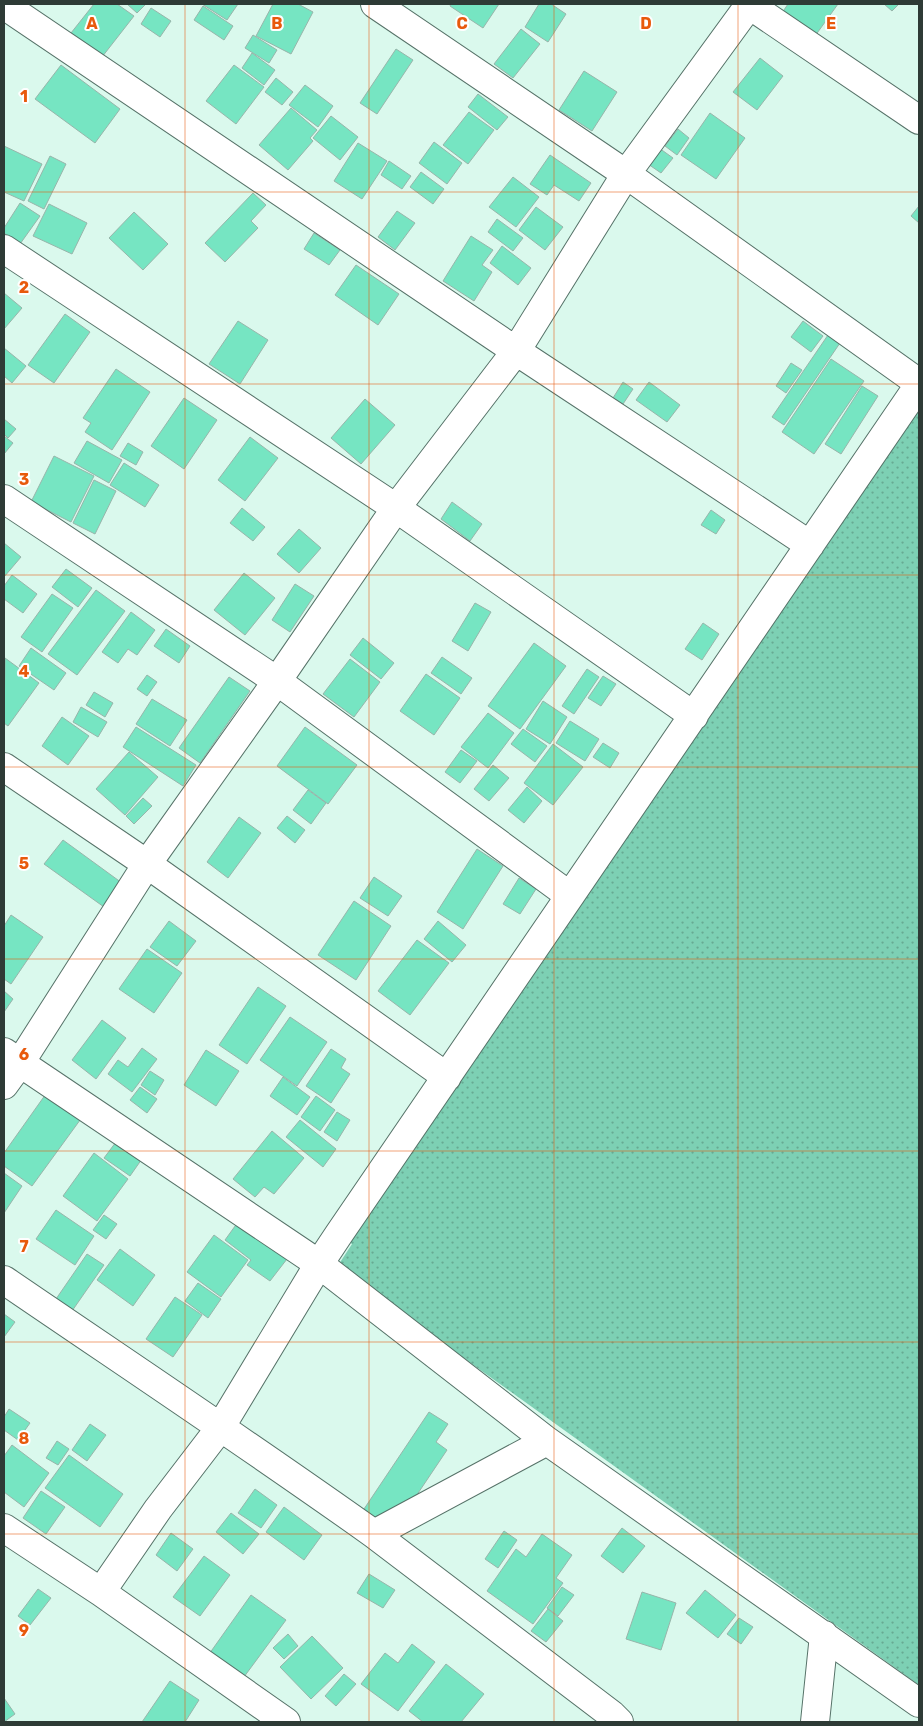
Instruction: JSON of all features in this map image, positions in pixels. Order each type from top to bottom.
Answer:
[{"type":"street","points":[[101,1592],[158,1509],[220,1428],[319,1264],[919,384],[626,174],[375,4]]},
{"type":"street","points":[[4,1085],[12,1058],[396,508],[516,350],[626,174],[749,4],[919,120]]},
{"type":"street","points":[[4,5],[516,350],[810,545]]},
{"type":"street","points":[[4,249],[396,508],[694,716]]},
{"type":"street","points":[[4,499],[277,681],[570,896]]},
{"type":"street","points":[[4,767],[147,864],[447,1077]]},
{"type":"street","points":[[12,1058],[319,1264],[547,1441],[919,1703]]},
{"type":"street","points":[[4,1280],[220,1428],[282,1468],[374,1534],[619,1722]]},
{"type":"street","points":[[374,1534],[547,1441]]},
{"type":"street","points":[[4,1528],[101,1592],[286,1722]]},
{"type":"street","points":[[815,1722],[824,1635]]},
{"type":"green space","points":[[919,394],[919,1685],[337,1267],[352,1244],[339,1234]]},
{"type":"building","points":[[94,4],[117,4],[134,16],[102,57],[71,33]]},
{"type":"building","points":[[127,4],[146,4],[137,13]]},
{"type":"building","points":[[202,4],[238,4],[227,20]]},
{"type":"building","points":[[273,4],[298,4],[313,12],[291,54],[256,36]]},
{"type":"building","points":[[451,4],[499,4],[483,28],[450,6]]},
{"type":"building","points":[[539,4],[551,4],[566,14],[548,42],[525,27]]},
{"type":"building","points":[[788,4],[838,4],[815,36],[782,13]]},
{"type":"building","points":[[884,4],[899,4],[892,11]]},
{"type":"building","points":[[203,6],[233,26],[224,40],[194,20]]},
{"type":"building","points":[[151,8],[171,21],[160,37],[141,24]]},
{"type":"building","points":[[521,29],[540,44],[513,78],[494,64]]},
{"type":"building","points":[[253,35],[277,50],[269,63],[245,48]]},
{"type":"building","points":[[396,49],[413,60],[377,114],[360,103]]},
{"type":"building","points":[[252,53],[275,70],[264,85],[242,68]]},
{"type":"building","points":[[760,58],[783,76],[757,110],[733,92]]},
{"type":"building","points":[[61,65],[120,109],[95,143],[35,99]]},
{"type":"building","points":[[234,65],[264,87],[236,124],[206,101]]},
{"type":"building","points":[[584,71],[617,92],[592,131],[559,110]]},
{"type":"building","points":[[276,78],[293,92],[282,105],[265,92]]},
{"type":"building","points":[[305,85],[333,106],[318,127],[289,105]]},
{"type":"building","points":[[478,94],[508,117],[497,130],[468,107]]},
{"type":"building","points":[[291,108],[317,130],[310,138],[313,141],[288,170],[259,145]]},
{"type":"building","points":[[469,112],[494,130],[468,164],[443,145]]},
{"type":"building","points":[[710,113],[745,138],[716,179],[681,155]]},
{"type":"building","points":[[331,116],[358,137],[340,160],[313,138]]},
{"type":"building","points":[[678,129],[689,138],[677,155],[665,146]]},
{"type":"building","points":[[434,142],[462,163],[447,184],[419,163]]},
{"type":"building","points":[[358,143],[387,161],[362,199],[334,181]]},
{"type":"building","points":[[4,146],[42,164],[24,201],[4,192]]},
{"type":"building","points":[[659,148],[673,158],[661,173],[648,164]]},
{"type":"building","points":[[550,155],[591,183],[579,201],[554,185],[547,195],[530,184]]},
{"type":"building","points":[[50,156],[66,164],[44,209],[28,201]]},
{"type":"building","points":[[389,161],[411,176],[402,189],[381,175]]},
{"type":"building","points":[[421,172],[444,189],[433,204],[410,187]]},
{"type":"building","points":[[513,177],[539,197],[516,227],[489,207]]},
{"type":"building","points":[[253,193],[266,205],[251,221],[258,228],[225,262],[205,243]]},
{"type":"building","points":[[20,203],[40,216],[20,244],[4,233],[4,228]]},
{"type":"building","points":[[49,204],[87,223],[72,254],[33,236]]},
{"type":"building","points":[[919,206],[919,223],[911,216]]},
{"type":"building","points":[[536,207],[563,227],[545,250],[519,230]]},
{"type":"building","points":[[397,211],[415,223],[395,250],[378,237]]},
{"type":"building","points":[[134,212],[168,244],[143,270],[109,238]]},
{"type":"building","points":[[497,219],[523,238],[513,251],[488,232]]},
{"type":"building","points":[[314,233],[340,250],[329,265],[304,249]]},
{"type":"building","points":[[471,236],[493,250],[482,265],[492,272],[474,301],[443,281]]},
{"type":"building","points":[[502,246],[531,268],[518,285],[490,263]]},
{"type":"building","points":[[356,265],[399,294],[378,325],[335,295]]},
{"type":"building","points":[[4,293],[22,308],[4,329]]},
{"type":"building","points":[[65,314],[90,332],[54,383],[28,365]]},
{"type":"building","points":[[238,321],[268,340],[240,384],[209,364]]},
{"type":"building","points":[[803,321],[823,336],[811,352],[791,337]]},
{"type":"building","points":[[828,335],[840,343],[784,425],[772,417]]},
{"type":"building","points":[[4,348],[26,366],[12,383],[4,376]]},
{"type":"building","points":[[831,359],[864,381],[814,454],[782,432]]},
{"type":"building","points":[[791,363],[802,370],[786,393],[776,386]]},
{"type":"building","points":[[116,369],[150,392],[112,450],[85,432],[91,423],[83,418]]},
{"type":"building","points":[[623,382],[633,389],[623,404],[613,398]]},
{"type":"building","points":[[649,382],[680,405],[667,422],[636,400]]},
{"type":"building","points":[[862,386],[878,396],[841,454],[825,444]]},
{"type":"building","points":[[184,398],[217,420],[184,469],[151,446]]},
{"type":"building","points":[[365,399],[395,425],[361,464],[331,438]]},
{"type":"building","points":[[4,419],[16,429],[8,438],[4,434]]},
{"type":"building","points":[[4,436],[13,443],[4,454]]},
{"type":"building","points":[[250,437],[278,458],[245,501],[218,480]]},
{"type":"building","points":[[87,441],[122,460],[109,483],[74,463]]},
{"type":"building","points":[[128,443],[143,452],[136,465],[120,456]]},
{"type":"building","points":[[54,456],[94,476],[71,522],[31,502]]},
{"type":"building","points":[[124,463],[159,485],[145,507],[110,485]]},
{"type":"building","points":[[94,480],[116,491],[95,534],[73,523]]},
{"type":"building","points":[[452,502],[482,524],[470,541],[441,519]]},
{"type":"building","points":[[242,508],[265,527],[253,541],[230,523]]},
{"type":"building","points":[[711,510],[725,520],[716,534],[701,525]]},
{"type":"building","points":[[299,529],[321,548],[299,573],[277,554]]},
{"type":"building","points":[[4,543],[21,557],[4,577]]},
{"type":"building","points":[[66,569],[92,588],[78,607],[52,587]]},
{"type":"building","points":[[244,573],[275,598],[245,635],[214,610]]},
{"type":"building","points":[[12,575],[37,594],[23,613],[4,599],[4,586]]},
{"type":"building","points":[[295,584],[314,596],[290,632],[272,620]]},
{"type":"building","points":[[96,590],[125,611],[77,675],[48,654]]},
{"type":"building","points":[[52,594],[73,608],[42,652],[21,637]]},
{"type":"building","points":[[475,603],[491,612],[468,651],[452,641]]},
{"type":"building","points":[[131,612],[155,630],[137,655],[128,649],[118,663],[102,652]]},
{"type":"building","points":[[703,623],[719,634],[702,660],[685,649]]},
{"type":"building","points":[[166,629],[190,646],[179,663],[154,646]]},
{"type":"building","points":[[363,638],[394,663],[381,679],[350,655]]},
{"type":"building","points":[[534,643],[566,666],[520,729],[488,706]]},
{"type":"building","points":[[31,648],[66,673],[54,690],[19,666]]},
{"type":"building","points":[[442,657],[472,678],[461,694],[431,673]]},
{"type":"building","points":[[5,658],[39,683],[8,726],[4,723]]},
{"type":"building","points":[[350,659],[380,682],[354,717],[323,694]]},
{"type":"building","points":[[587,669],[599,677],[574,714],[562,706]]},
{"type":"building","points":[[426,674],[460,698],[434,735],[400,711]]},
{"type":"building","points":[[147,675],[157,682],[147,696],[137,689]]},
{"type":"building","points":[[603,676],[616,684],[601,706],[588,698]]},
{"type":"building","points":[[229,677],[250,691],[200,763],[179,748]]},
{"type":"building","points":[[94,692],[113,703],[105,717],[86,705]]},
{"type":"building","points":[[152,699],[187,720],[170,746],[136,724]]},
{"type":"building","points":[[543,701],[567,717],[550,744],[526,729]]},
{"type":"building","points":[[81,707],[107,722],[98,737],[73,722]]},
{"type":"building","points":[[488,713],[514,733],[488,768],[461,747]]},
{"type":"building","points":[[62,717],[89,736],[68,765],[42,746]]},
{"type":"building","points":[[570,721],[599,739],[585,761],[556,743]]},
{"type":"building","points":[[136,727],[196,765],[183,786],[123,747]]},
{"type":"building","points":[[305,727],[357,765],[328,804],[277,766]]},
{"type":"building","points":[[523,729],[547,746],[535,762],[511,744]]},
{"type":"building","points":[[603,743],[619,753],[610,768],[593,757]]},
{"type":"building","points":[[553,744],[583,767],[553,805],[524,783]]},
{"type":"building","points":[[461,750],[477,761],[460,783],[445,772]]},
{"type":"building","points":[[129,752],[158,777],[125,815],[96,789]]},
{"type":"building","points":[[493,765],[509,778],[489,801],[474,789]]},
{"type":"building","points":[[527,787],[542,801],[524,823],[508,810]]},
{"type":"building","points":[[308,790],[326,803],[311,824],[293,810]]},
{"type":"building","points":[[143,798],[152,806],[134,824],[126,816]]},
{"type":"building","points":[[287,816],[305,830],[295,843],[277,828]]},
{"type":"building","points":[[239,817],[261,833],[228,878],[207,862]]},
{"type":"building","points":[[63,840],[122,883],[104,907],[44,864]]},
{"type":"building","points":[[477,849],[503,866],[463,929],[437,912]]},
{"type":"building","points":[[374,877],[402,896],[388,916],[360,898]]},
{"type":"building","points":[[519,878],[536,889],[520,914],[503,904]]},
{"type":"building","points":[[354,901],[391,926],[356,980],[318,955]]},
{"type":"building","points":[[11,915],[43,937],[11,984],[4,979],[4,926]]},
{"type":"building","points":[[169,921],[196,941],[177,966],[150,947]]},
{"type":"building","points":[[438,921],[466,945],[452,962],[424,939]]},
{"type":"building","points":[[417,940],[449,963],[410,1015],[378,991]]},
{"type":"building","points":[[147,949],[182,973],[154,1013],[119,989]]},
{"type":"building","points":[[258,987],[286,1006],[247,1064],[219,1045]]},
{"type":"building","points":[[4,991],[13,999],[4,1012]]},
{"type":"building","points":[[290,1017],[327,1042],[297,1086],[260,1060]]},
{"type":"building","points":[[102,1020],[126,1038],[96,1079],[72,1060]]},
{"type":"building","points":[[142,1048],[157,1059],[132,1092],[108,1074],[118,1060],[128,1067]]},
{"type":"building","points":[[331,1049],[346,1059],[341,1068],[350,1074],[331,1103],[306,1086]]},
{"type":"building","points":[[206,1050],[239,1071],[216,1106],[184,1085]]},
{"type":"building","points":[[150,1071],[164,1080],[155,1095],[141,1085]]},
{"type":"building","points":[[283,1077],[310,1097],[297,1115],[270,1096]]},
{"type":"building","points":[[140,1087],[157,1099],[147,1113],[130,1100]]},
{"type":"building","points":[[48,1091],[83,1116],[32,1186],[4,1166],[4,1153]]},
{"type":"building","points":[[316,1096],[335,1110],[320,1131],[301,1117]]},
{"type":"building","points":[[337,1112],[350,1120],[337,1141],[324,1132]]},
{"type":"building","points":[[300,1120],[336,1149],[323,1167],[286,1137]]},
{"type":"building","points":[[272,1131],[304,1158],[274,1194],[264,1187],[255,1197],[233,1179]]},
{"type":"building","points":[[119,1138],[144,1156],[130,1176],[104,1158]]},
{"type":"building","points":[[94,1153],[128,1179],[97,1221],[63,1196]]},
{"type":"building","points":[[4,1173],[22,1186],[4,1213]]},
{"type":"building","points":[[56,1210],[94,1236],[75,1265],[36,1239]]},
{"type":"building","points":[[104,1215],[117,1224],[106,1239],[93,1230]]},
{"type":"building","points":[[238,1222],[287,1259],[270,1281],[247,1265],[251,1260],[225,1240]]},
{"type":"building","points":[[214,1235],[248,1260],[221,1297],[187,1272]]},
{"type":"building","points":[[120,1249],[155,1275],[133,1306],[97,1280]]},
{"type":"building","points":[[87,1254],[104,1265],[72,1311],[56,1299]]},
{"type":"building","points":[[198,1283],[221,1299],[208,1318],[185,1301]]},
{"type":"building","points":[[175,1297],[202,1315],[173,1357],[146,1339]]},
{"type":"building","points":[[4,1314],[15,1322],[4,1337]]},
{"type":"building","points":[[9,1409],[30,1423],[18,1440],[4,1430],[4,1417]]},
{"type":"building","points":[[429,1412],[448,1424],[436,1442],[447,1450],[392,1532],[362,1512]]},
{"type":"building","points":[[90,1424],[106,1435],[87,1461],[72,1450]]},
{"type":"building","points":[[57,1441],[69,1449],[58,1465],[46,1458]]},
{"type":"building","points":[[12,1445],[49,1473],[24,1507],[4,1492],[4,1456]]},
{"type":"building","points":[[69,1455],[123,1494],[100,1527],[45,1488]]},
{"type":"building","points":[[255,1489],[277,1505],[261,1528],[238,1513]]},
{"type":"building","points":[[41,1491],[65,1507],[46,1534],[23,1518]]},
{"type":"building","points":[[284,1507],[322,1535],[304,1560],[266,1532]]},
{"type":"building","points":[[231,1513],[259,1534],[243,1554],[216,1532]]},
{"type":"building","points":[[622,1528],[645,1546],[623,1573],[601,1556]]},
{"type":"building","points":[[504,1531],[517,1540],[498,1568],[485,1559]]},
{"type":"building","points":[[171,1533],[193,1549],[177,1571],[156,1555]]},
{"type":"building","points":[[542,1534],[572,1555],[556,1578],[563,1583],[533,1624],[487,1591],[516,1549],[526,1557]]},
{"type":"building","points":[[204,1556],[230,1575],[200,1616],[173,1597]]},
{"type":"building","points":[[369,1574],[395,1590],[383,1608],[357,1593]]},
{"type":"building","points":[[562,1587],[574,1595],[558,1616],[547,1608]]},
{"type":"building","points":[[38,1589],[51,1598],[30,1625],[18,1616]]},
{"type":"building","points":[[705,1590],[736,1615],[718,1638],[686,1613]]},
{"type":"building","points":[[642,1592],[676,1603],[661,1650],[626,1639]]},
{"type":"building","points":[[251,1595],[286,1620],[241,1681],[207,1657]]},
{"type":"building","points":[[548,1609],[563,1621],[546,1642],[531,1631]]},
{"type":"building","points":[[739,1618],[753,1627],[741,1644],[727,1634]]},
{"type":"building","points":[[288,1634],[298,1646],[284,1659],[273,1648]]},
{"type":"building","points":[[312,1636],[343,1668],[311,1699],[280,1667]]},
{"type":"building","points":[[412,1644],[435,1662],[398,1711],[361,1684],[385,1653],[398,1663]]},
{"type":"building","points":[[446,1664],[484,1694],[461,1722],[423,1722],[409,1711]]},
{"type":"building","points":[[344,1674],[356,1684],[336,1706],[325,1696]]},
{"type":"building","points":[[170,1681],[199,1700],[185,1722],[142,1722]]},
{"type":"building","points":[[4,1698],[15,1714],[4,1722]]}]
